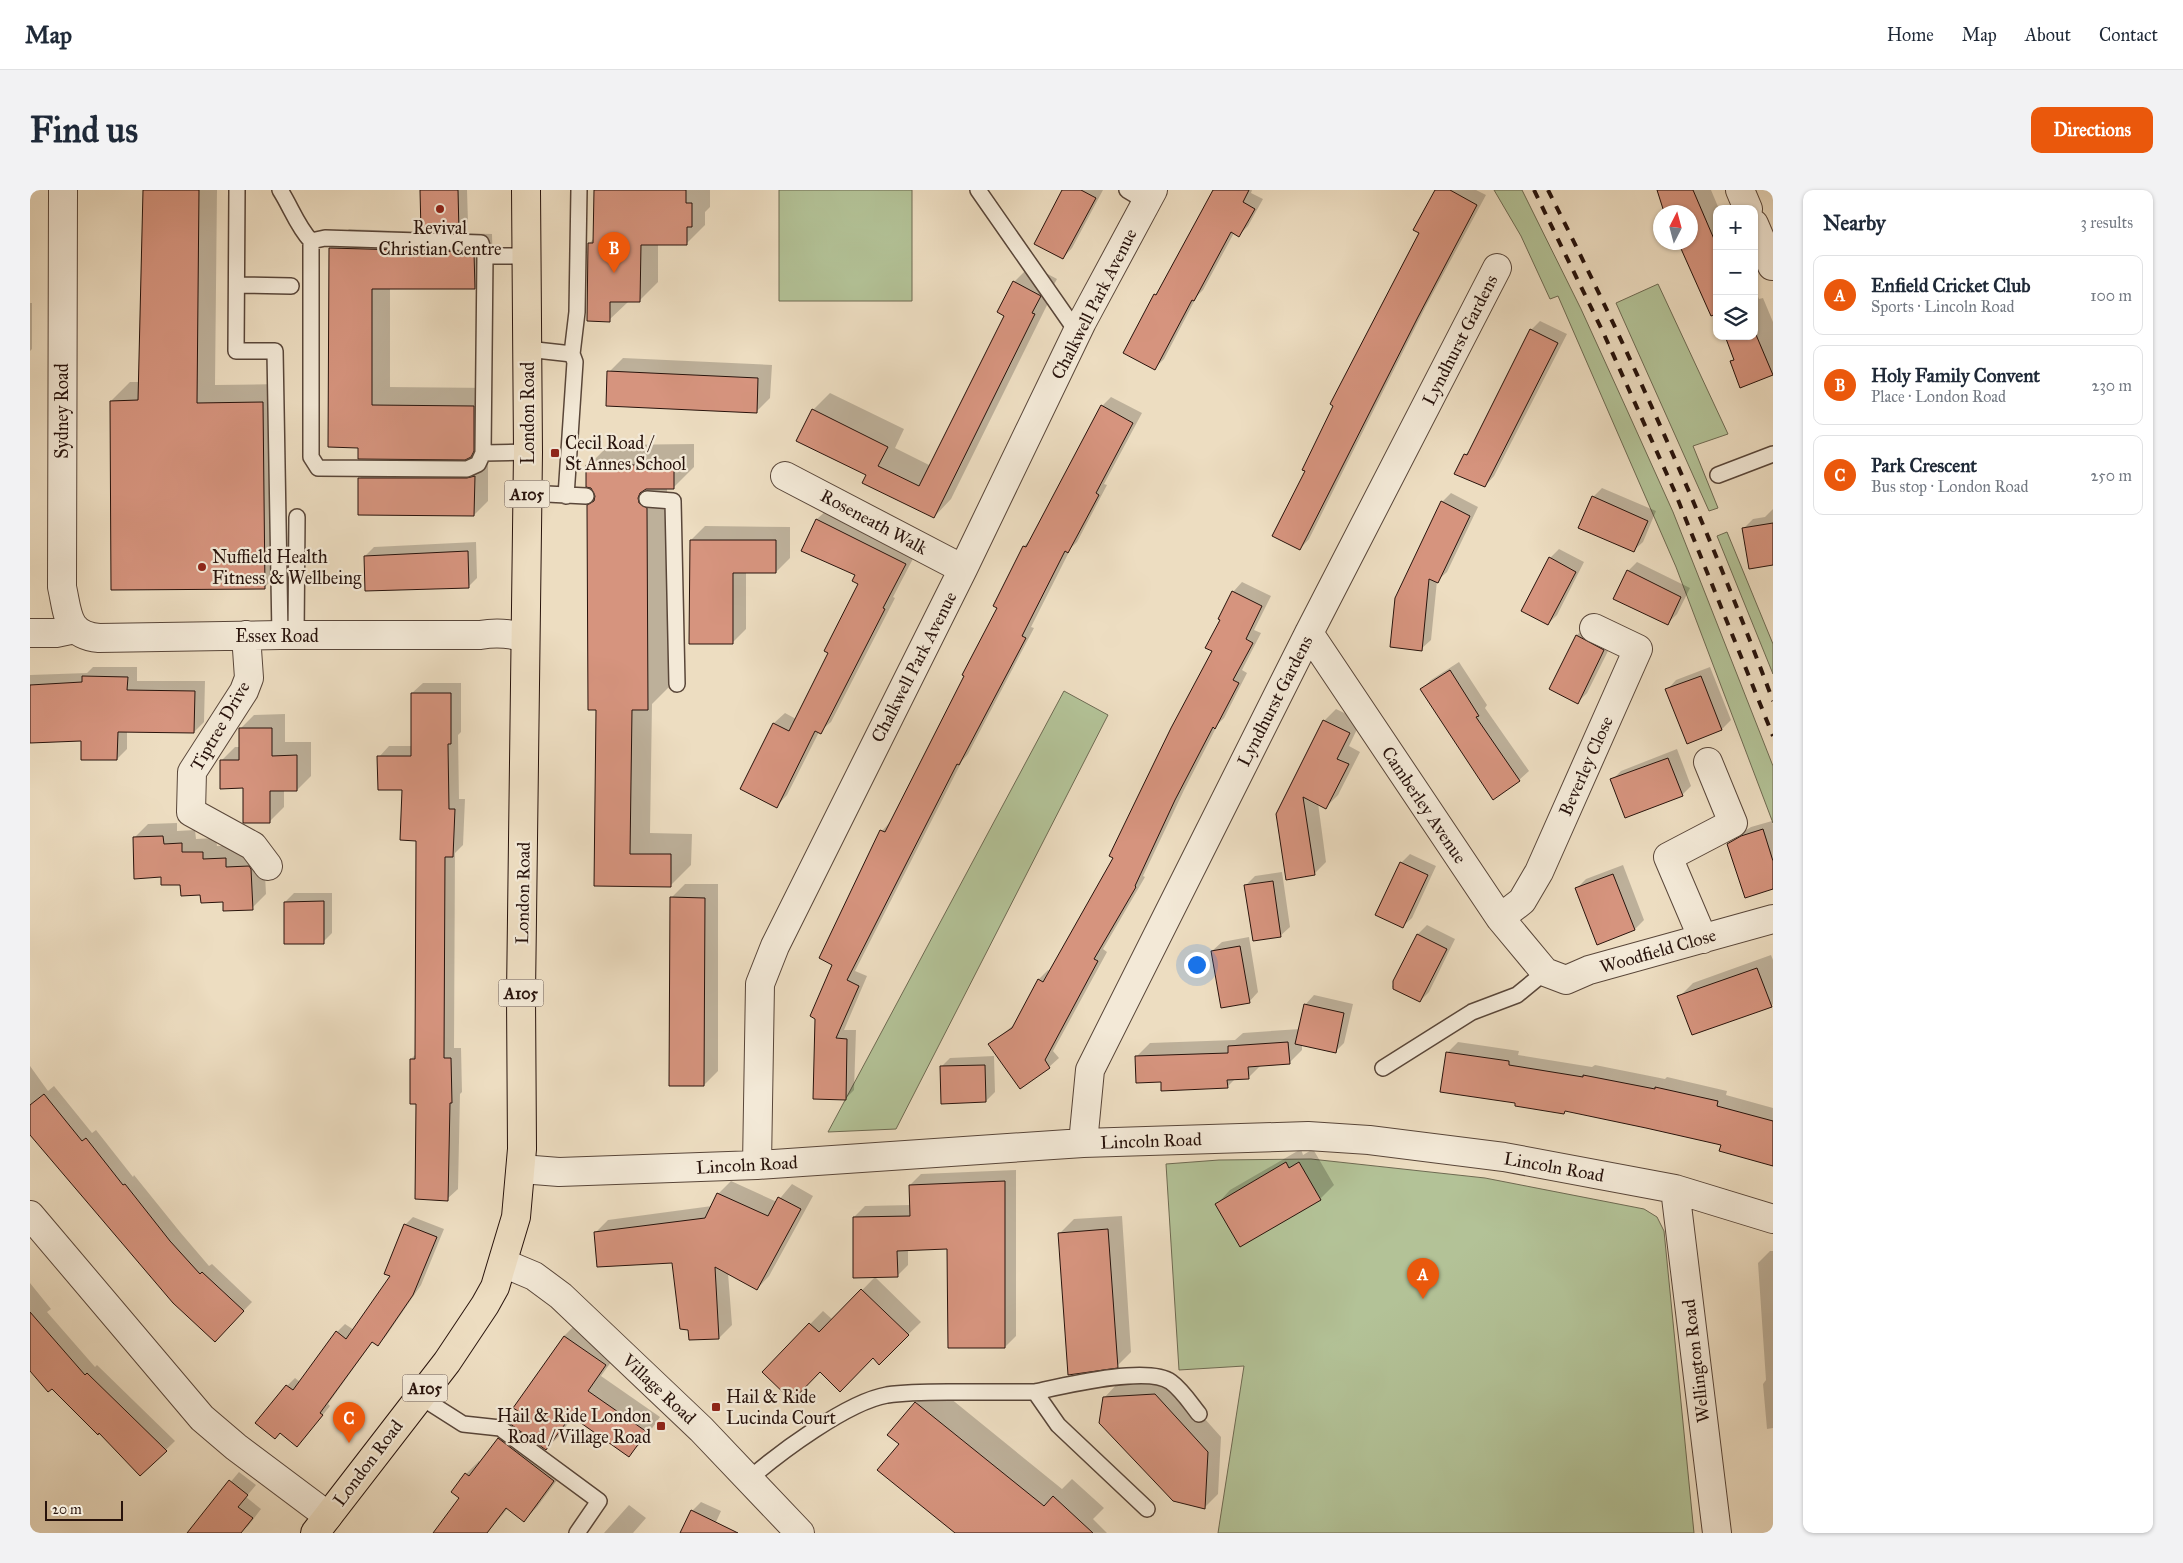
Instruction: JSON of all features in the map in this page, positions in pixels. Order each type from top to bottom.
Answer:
[{"type":"main road","name":"London Road","points":[[321,1524],[461,1341],[485,1305],[495,1287],[516,1217],[521,1169],[528,452],[526,190]]},
{"type":"street","name":"Sydney Road","points":[[63,190],[62,587],[68,616],[75,629]]},
{"type":"street","points":[[1740,190],[1746,205]]},
{"type":"street","name":"Chalkwell Park Avenue","points":[[758,1165],[760,984],[775,946],[963,569],[1142,194]]},
{"type":"street","points":[[1758,233],[1772,266]]},
{"type":"street","name":"Lyndhurst Gardens","points":[[1083,1143],[1090,1070],[1308,633],[1497,268]]},
{"type":"street","name":"Roseneath Walk","points":[[785,476],[963,569]]},
{"type":"street","name":"Beverley Close","points":[[1500,918],[1522,901],[1538,872],[1638,649],[1594,628]]},
{"type":"street","points":[[30,633],[56,633],[75,629]]},
{"type":"street","name":"Essex Road","points":[[75,629],[86,635],[99,638],[246,635],[480,635],[503,633],[525,638]]},
{"type":"street","name":"Camberley Avenue","points":[[1308,633],[1500,918],[1545,972]]},
{"type":"street","name":"Tiptree Drive","points":[[246,635],[249,678],[244,691],[192,772],[192,812],[253,846],[268,866]]},
{"type":"street","points":[[1703,939],[1668,857],[1733,823],[1708,762]]},
{"type":"street","name":"Woodfield Close","points":[[1545,972],[1566,980],[1589,970],[1773,919]]},
{"type":"street","name":"Lincoln Road","points":[[521,1169],[559,1172],[758,1165],[1083,1143],[1308,1136],[1369,1140],[1504,1157],[1675,1189],[1773,1219]]},
{"type":"street","name":"Wellington Road","points":[[1675,1189],[1717,1533]]},
{"type":"street","points":[[30,1215],[202,1418],[321,1524]]},
{"type":"street","name":"Village Road","points":[[503,1262],[534,1276],[561,1296],[701,1429],[800,1533]]},
{"type":"lane","points":[[238,190],[236,351],[275,351],[288,635]]},
{"type":"lane","points":[[280,190],[300,229],[311,241],[311,456],[318,468],[467,469],[478,464],[484,453],[485,256],[481,243],[325,238],[311,241]]},
{"type":"lane","points":[[566,496],[575,362],[572,354],[577,312],[579,190]]},
{"type":"lane","points":[[978,190],[1077,332]]},
{"type":"lane","points":[[485,256],[527,256]]},
{"type":"lane","points":[[237,285],[291,286]]},
{"type":"lane","points":[[528,349],[572,354]]},
{"type":"lane","points":[[484,453],[528,452]]},
{"type":"lane","points":[[1718,475],[1773,454]]},
{"type":"lane","points":[[527,493],[586,496]]},
{"type":"lane","points":[[647,499],[673,501],[677,684]]},
{"type":"lane","points":[[288,635],[297,517]]},
{"type":"lane","points":[[1383,1068],[1472,1012],[1517,995],[1545,972]]},
{"type":"lane","points":[[748,1480],[774,1457],[824,1425],[856,1407],[885,1395],[910,1392],[1035,1392],[1075,1382],[1146,1375],[1171,1382],[1199,1414]]},
{"type":"lane","points":[[1035,1392],[1058,1425],[1147,1509]]},
{"type":"lane","points":[[419,1396],[463,1424],[500,1428],[599,1501],[577,1533]]},
{"type":"green space","points":[[779,190],[912,190],[912,301],[779,301]]},
{"type":"green space","points":[[1494,190],[1522,190],[1581,309],[1673,512],[1773,766],[1773,823],[1676,567],[1558,296],[1550,299],[1521,236]]},
{"type":"green space","points":[[1658,284],[1728,434],[1693,446],[1718,508],[1709,511],[1616,303]]},
{"type":"green space","points":[[1727,532],[1773,644],[1773,674],[1717,536]]},
{"type":"green space","points":[[1064,691],[1108,715],[896,1129],[828,1132]]},
{"type":"green space","points":[[1311,1159],[1485,1178],[1644,1209],[1657,1217],[1664,1231],[1694,1533],[1218,1533],[1244,1366],[1179,1370],[1166,1164],[1219,1160]]},
{"type":"building","points":[[143,190],[199,190],[197,403],[263,402],[265,589],[111,590],[110,401],[138,400]]},
{"type":"building","name":"Revival Christian Centre","points":[[420,190],[458,190],[459,233],[421,232]]},
{"type":"building","points":[[594,190],[686,190],[686,203],[692,203],[692,227],[687,227],[687,245],[641,245],[640,302],[610,302],[610,322],[587,321],[588,243],[593,243]]},
{"type":"building","points":[[1062,190],[1081,190],[1096,198],[1063,259],[1034,244]]},
{"type":"building","points":[[1213,190],[1249,190],[1243,202],[1255,209],[1239,237],[1231,232],[1155,370],[1123,353]]},
{"type":"building","points":[[1435,190],[1450,190],[1477,205],[1300,550],[1272,536],[1305,471],[1302,470],[1333,406],[1330,404],[1419,233],[1413,230]]},
{"type":"building","points":[[1657,190],[1693,190],[1713,237],[1713,315],[1711,316],[1682,250],[1698,250],[1698,205],[1662,205]]},
{"type":"building","points":[[329,248],[474,252],[475,289],[372,289],[372,405],[474,406],[474,451],[471,457],[465,460],[358,459],[358,448],[328,447]]},
{"type":"building","points":[[1013,281],[1041,296],[1032,313],[1035,314],[934,518],[862,483],[866,475],[796,441],[812,409],[888,447],[878,466],[919,486],[1004,316],[997,312]]},
{"type":"building","points":[[1530,329],[1558,343],[1485,487],[1454,474],[1464,454],[1467,455]]},
{"type":"building","points":[[1758,339],[1773,375],[1740,388],[1730,361],[1734,360],[1726,340]]},
{"type":"building","points":[[607,371],[758,378],[757,413],[606,406]]},
{"type":"building","points":[[1101,405],[1133,423],[1096,493],[1099,495],[1068,553],[1065,551],[1022,636],[1026,638],[959,765],[957,764],[847,980],[859,986],[836,1038],[847,1039],[846,1100],[813,1099],[815,1019],[810,1016],[832,965],[819,958],[880,830],[885,832],[964,676],[962,675],[997,608],[993,606],[1023,546],[1026,547]]},
{"type":"building","points":[[586,465],[674,465],[674,489],[646,489],[640,493],[638,498],[639,503],[647,508],[648,710],[632,710],[630,854],[671,854],[671,887],[594,886],[596,710],[588,710],[587,505],[594,501],[595,496],[591,488],[586,487]]},
{"type":"building","points":[[475,476],[474,516],[358,515],[358,478],[467,478]]},
{"type":"building","points":[[1592,496],[1648,521],[1634,552],[1578,528]]},
{"type":"building","points":[[1441,501],[1470,516],[1438,583],[1429,579],[1422,651],[1390,647],[1395,598]]},
{"type":"building","points":[[816,519],[906,564],[821,734],[815,731],[777,808],[740,789],[773,723],[789,731],[828,653],[824,651],[858,584],[852,581],[855,575],[801,551]]},
{"type":"building","points":[[1773,523],[1773,565],[1749,569],[1742,528]]},
{"type":"building","points":[[690,540],[776,540],[776,573],[733,573],[733,644],[689,644]]},
{"type":"building","points":[[468,551],[469,588],[365,591],[364,556]]},
{"type":"building","points":[[1549,557],[1576,572],[1548,625],[1521,611]]},
{"type":"building","points":[[1627,570],[1681,597],[1668,625],[1613,599]]},
{"type":"building","points":[[1232,591],[1262,606],[1246,639],[1253,643],[1233,680],[1239,683],[1215,729],[1213,727],[1175,800],[1136,887],[1094,959],[1098,961],[1045,1060],[1050,1068],[1020,1089],[988,1044],[1012,1028],[1038,979],[1043,982],[1113,858],[1109,856],[1171,728],[1212,651],[1205,648],[1220,620],[1218,619]]},
{"type":"building","points":[[1576,635],[1604,650],[1578,704],[1549,689]]},
{"type":"building","points":[[1450,670],[1479,716],[1476,717],[1520,781],[1493,800],[1420,689]]},
{"type":"building","points":[[82,676],[128,677],[127,690],[195,691],[194,733],[118,732],[117,760],[81,760],[81,741],[30,743],[30,685],[82,682]]},
{"type":"building","points":[[1701,676],[1722,730],[1687,744],[1665,689]]},
{"type":"building","points":[[411,693],[451,693],[451,744],[448,744],[449,809],[455,809],[453,857],[445,857],[444,1058],[451,1058],[452,1103],[450,1103],[448,1201],[415,1199],[416,1104],[410,1104],[410,1059],[415,1059],[416,841],[400,840],[402,790],[378,790],[377,756],[411,756]]},
{"type":"building","points":[[1323,720],[1350,733],[1337,759],[1349,764],[1326,809],[1303,797],[1315,875],[1286,880],[1276,814]]},
{"type":"building","points":[[239,728],[272,728],[272,756],[297,755],[297,791],[270,791],[270,823],[243,823],[243,788],[220,789],[220,760],[239,760]]},
{"type":"building","points":[[1668,758],[1683,796],[1625,818],[1610,779]]},
{"type":"building","points":[[1763,829],[1773,861],[1773,889],[1745,898],[1727,844],[1741,836]]},
{"type":"building","points":[[163,836],[164,844],[182,843],[182,852],[203,852],[203,859],[226,858],[226,867],[249,866],[251,869],[253,910],[223,911],[223,902],[201,903],[200,895],[181,896],[180,885],[161,885],[161,877],[134,879],[133,837]]},
{"type":"building","points":[[1400,862],[1428,875],[1403,928],[1375,915]]},
{"type":"building","points":[[1613,874],[1635,930],[1597,945],[1575,888]]},
{"type":"building","points":[[1273,881],[1281,937],[1253,941],[1244,885]]},
{"type":"building","points":[[670,897],[705,898],[704,1086],[669,1086]]},
{"type":"building","points":[[324,901],[324,944],[284,944],[284,902]]},
{"type":"building","points":[[1417,934],[1447,949],[1420,1002],[1393,989],[1393,981]]},
{"type":"building","points":[[1240,946],[1250,1003],[1221,1008],[1211,951]]},
{"type":"building","points":[[1757,968],[1772,1007],[1692,1035],[1677,996]]},
{"type":"building","points":[[1304,1004],[1344,1013],[1336,1053],[1295,1044]]},
{"type":"building","points":[[1288,1042],[1290,1064],[1248,1067],[1249,1079],[1227,1080],[1228,1088],[1161,1091],[1161,1082],[1136,1083],[1135,1056],[1228,1053],[1228,1046]]},
{"type":"building","points":[[1446,1052],[1509,1061],[1509,1065],[1583,1077],[1583,1075],[1655,1089],[1655,1087],[1718,1101],[1717,1106],[1773,1121],[1773,1166],[1719,1151],[1721,1145],[1646,1128],[1565,1111],[1564,1114],[1515,1106],[1515,1103],[1440,1092]]},
{"type":"building","points":[[985,1065],[986,1102],[941,1104],[940,1066]]},
{"type":"building","points":[[44,1094],[82,1141],[86,1138],[123,1185],[125,1184],[170,1241],[200,1274],[202,1272],[244,1311],[215,1342],[173,1303],[30,1135],[30,1105]]},
{"type":"building","points":[[1286,1162],[1289,1168],[1299,1162],[1321,1200],[1240,1247],[1215,1204]]},
{"type":"building","points":[[1005,1181],[1005,1348],[948,1348],[947,1249],[897,1251],[898,1277],[853,1278],[853,1217],[910,1216],[909,1185]]},
{"type":"building","points":[[717,1193],[768,1216],[778,1197],[801,1209],[757,1290],[715,1267],[719,1339],[689,1340],[688,1330],[680,1329],[672,1263],[597,1267],[594,1232],[705,1218]]},
{"type":"building","points":[[404,1224],[437,1237],[413,1295],[378,1346],[372,1342],[320,1413],[323,1415],[297,1447],[280,1433],[275,1439],[255,1423],[286,1385],[293,1390],[336,1331],[346,1339],[390,1276],[384,1274]]},
{"type":"building","points":[[1108,1229],[1118,1368],[1068,1375],[1058,1233]]},
{"type":"building","points":[[861,1289],[909,1335],[879,1365],[873,1358],[840,1392],[820,1372],[792,1401],[762,1372],[809,1323],[819,1332]]},
{"type":"building","points":[[30,1312],[85,1375],[87,1373],[167,1451],[140,1476],[99,1433],[98,1435],[52,1389],[48,1392],[30,1371]]},
{"type":"building","points":[[564,1336],[606,1365],[588,1391],[647,1432],[629,1457],[571,1416],[546,1450],[509,1423],[518,1411],[513,1408]]},
{"type":"building","points":[[1155,1394],[1208,1452],[1205,1509],[1173,1501],[1099,1423],[1103,1397]]},
{"type":"building","points":[[915,1402],[1044,1506],[1053,1496],[1093,1533],[955,1533],[877,1470],[899,1444],[887,1435]]},
{"type":"building","points":[[498,1438],[554,1481],[524,1522],[506,1508],[487,1533],[433,1533],[459,1498],[451,1492],[465,1473],[469,1476]]},
{"type":"building","points":[[229,1480],[248,1495],[238,1507],[253,1518],[241,1533],[187,1533]]},
{"type":"building","points":[[691,1510],[738,1533],[680,1533]]},
{"type":"railway","points":[[1534,190],[1603,332],[1674,490],[1773,736]]},
{"type":"railway","points":[[1548,190],[1668,442],[1722,571],[1773,701]]},
{"type":"place","name":"Revival Christian Centre","points":[[440,209]]},
{"type":"place","name":"Holy Family Convent","points":[[614,273]]},
{"type":"place","name":"Cecil Road / St Annes School","points":[[555,453]]},
{"type":"place","name":"Nuffield Health Fitness & Wellbeing","points":[[202,567]]},
{"type":"place","name":"Enfield Cricket Club","points":[[1423,1299]]},
{"type":"place","name":"Hail & Ride Lucinda Court","points":[[716,1407]]},
{"type":"place","name":"Hail & Ride London Road / Village Road","points":[[661,1426]]},
{"type":"place","name":"Park Crescent","points":[[349,1443]]}]
